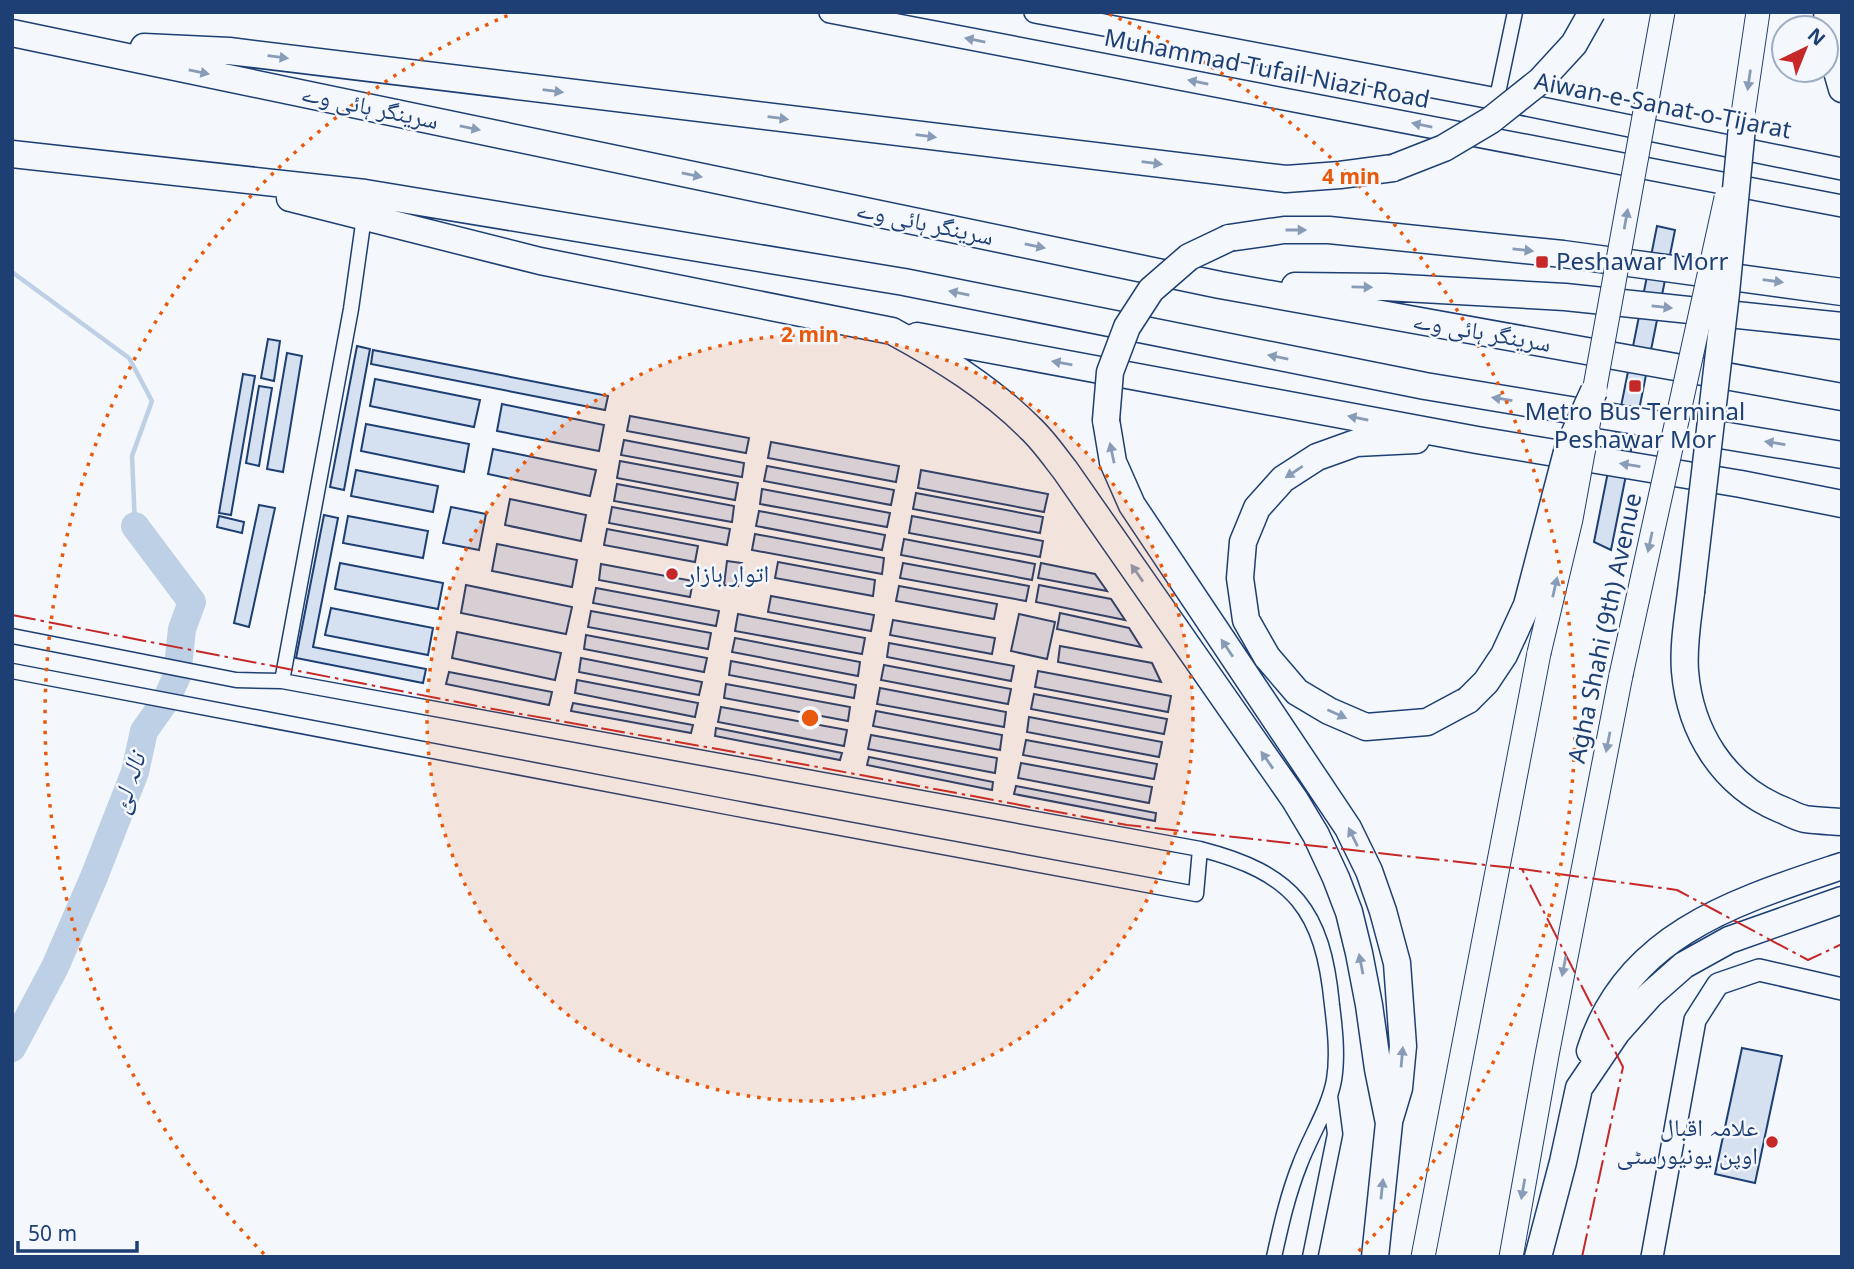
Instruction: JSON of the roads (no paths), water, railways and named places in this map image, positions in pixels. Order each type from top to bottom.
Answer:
[{"type":"highway","points":[[64,44],[229,51],[1286,178],[1394,168],[1444,148],[1491,120],[1540,81],[1574,44],[1592,12]]},
{"type":"highway","points":[[1827,12],[1834,61],[1842,89]]},
{"type":"highway","name":"سرینگر ہائی وے","points":[[12,33],[1220,285],[1842,397]]},
{"type":"highway","points":[[1743,117],[1727,293],[1686,636],[1685,670],[1690,707],[1704,742],[1732,778],[1766,803],[1803,818],[1842,822]]},
{"type":"highway","points":[[12,154],[365,193],[904,282],[1425,386],[1842,455]]},
{"type":"highway","points":[[194,174],[540,261],[892,331],[1477,440],[1741,484],[1836,504]]},
{"type":"highway","points":[[1375,1257],[1389,1123],[1399,1088],[1403,1046],[1397,963],[1369,871],[1348,828],[1132,505],[1113,462],[1106,421],[1111,372],[1127,327],[1151,290],[1189,257],[1229,238],[1284,230],[1329,230],[1563,254],[1842,292]]},
{"type":"highway","points":[[1220,285],[1385,287],[1565,298],[1842,327]]},
{"type":"highway","points":[[892,331],[965,374],[999,398],[1033,430],[1065,470],[1295,800],[1316,835],[1349,912],[1359,953],[1389,1123]]},
{"type":"highway","points":[[1477,440],[1390,440],[1356,443],[1317,457],[1283,480],[1257,508],[1243,542],[1240,578],[1246,620],[1267,657],[1297,692],[1329,712],[1366,727],[1393,726],[1427,722],[1468,700],[1486,682],[1504,655],[1527,605],[1569,448],[1594,391]]},
{"type":"highway","points":[[1538,1257],[1579,1088],[1595,1035],[1618,993],[1648,958],[1682,932],[1720,911],[1773,889],[1842,866]]},
{"type":"highway","points":[[1579,1088],[1617,1032],[1650,995],[1684,965],[1729,940],[1842,900]]},
{"type":"main road","name":"Muhammad Tufail Niazi Road","points":[[830,12],[1489,137]]},
{"type":"main road","name":"Aiwan-e-Sanat-o-Tijarat","points":[[1035,12],[1497,99],[1842,169]]},
{"type":"main road","points":[[1423,1257],[1539,653],[1571,519],[1663,12]]},
{"type":"main road","name":"Agha Shahi (9th) Avenue","points":[[1511,1257],[1620,675],[1743,117],[1758,12]]},
{"type":"main road","points":[[1489,137],[1842,206]]},
{"type":"main road","points":[[1652,1257],[1695,1020],[1718,984],[1759,970],[1842,989]]},
{"type":"street","points":[[1489,137],[1515,12]]},
{"type":"street","points":[[282,681],[351,309],[364,217]]},
{"type":"street","points":[[12,636],[236,680],[282,681],[1200,849],[1259,869],[1282,884],[1300,902],[1314,924],[1324,950],[1335,1033],[1335,1066],[1330,1094],[1288,1197],[1275,1257]]},
{"type":"street","points":[[12,671],[1196,894],[1200,849]]},
{"type":"street","points":[[1311,1257],[1335,1134],[1330,1094]]},
{"type":"waterway","points":[[12,272],[129,358],[152,401],[132,456],[135,526]]},
{"type":"waterway","name":"نالہ لئ","points":[[12,1048],[55,967],[94,877],[135,772],[144,731],[166,700],[177,676],[182,629],[192,602],[135,526]]},
{"type":"place","name":"Peshawar Morr","points":[[1542,262]]},
{"type":"place","name":"Metro Bus Terminal Peshawar Mor","points":[[1635,386]]},
{"type":"place","name":"اتوار بازار","points":[[672,574]]},
{"type":"place","name":"علامہ اقبال اوپن یونیورسٹی","points":[[1772,1142]]}]
